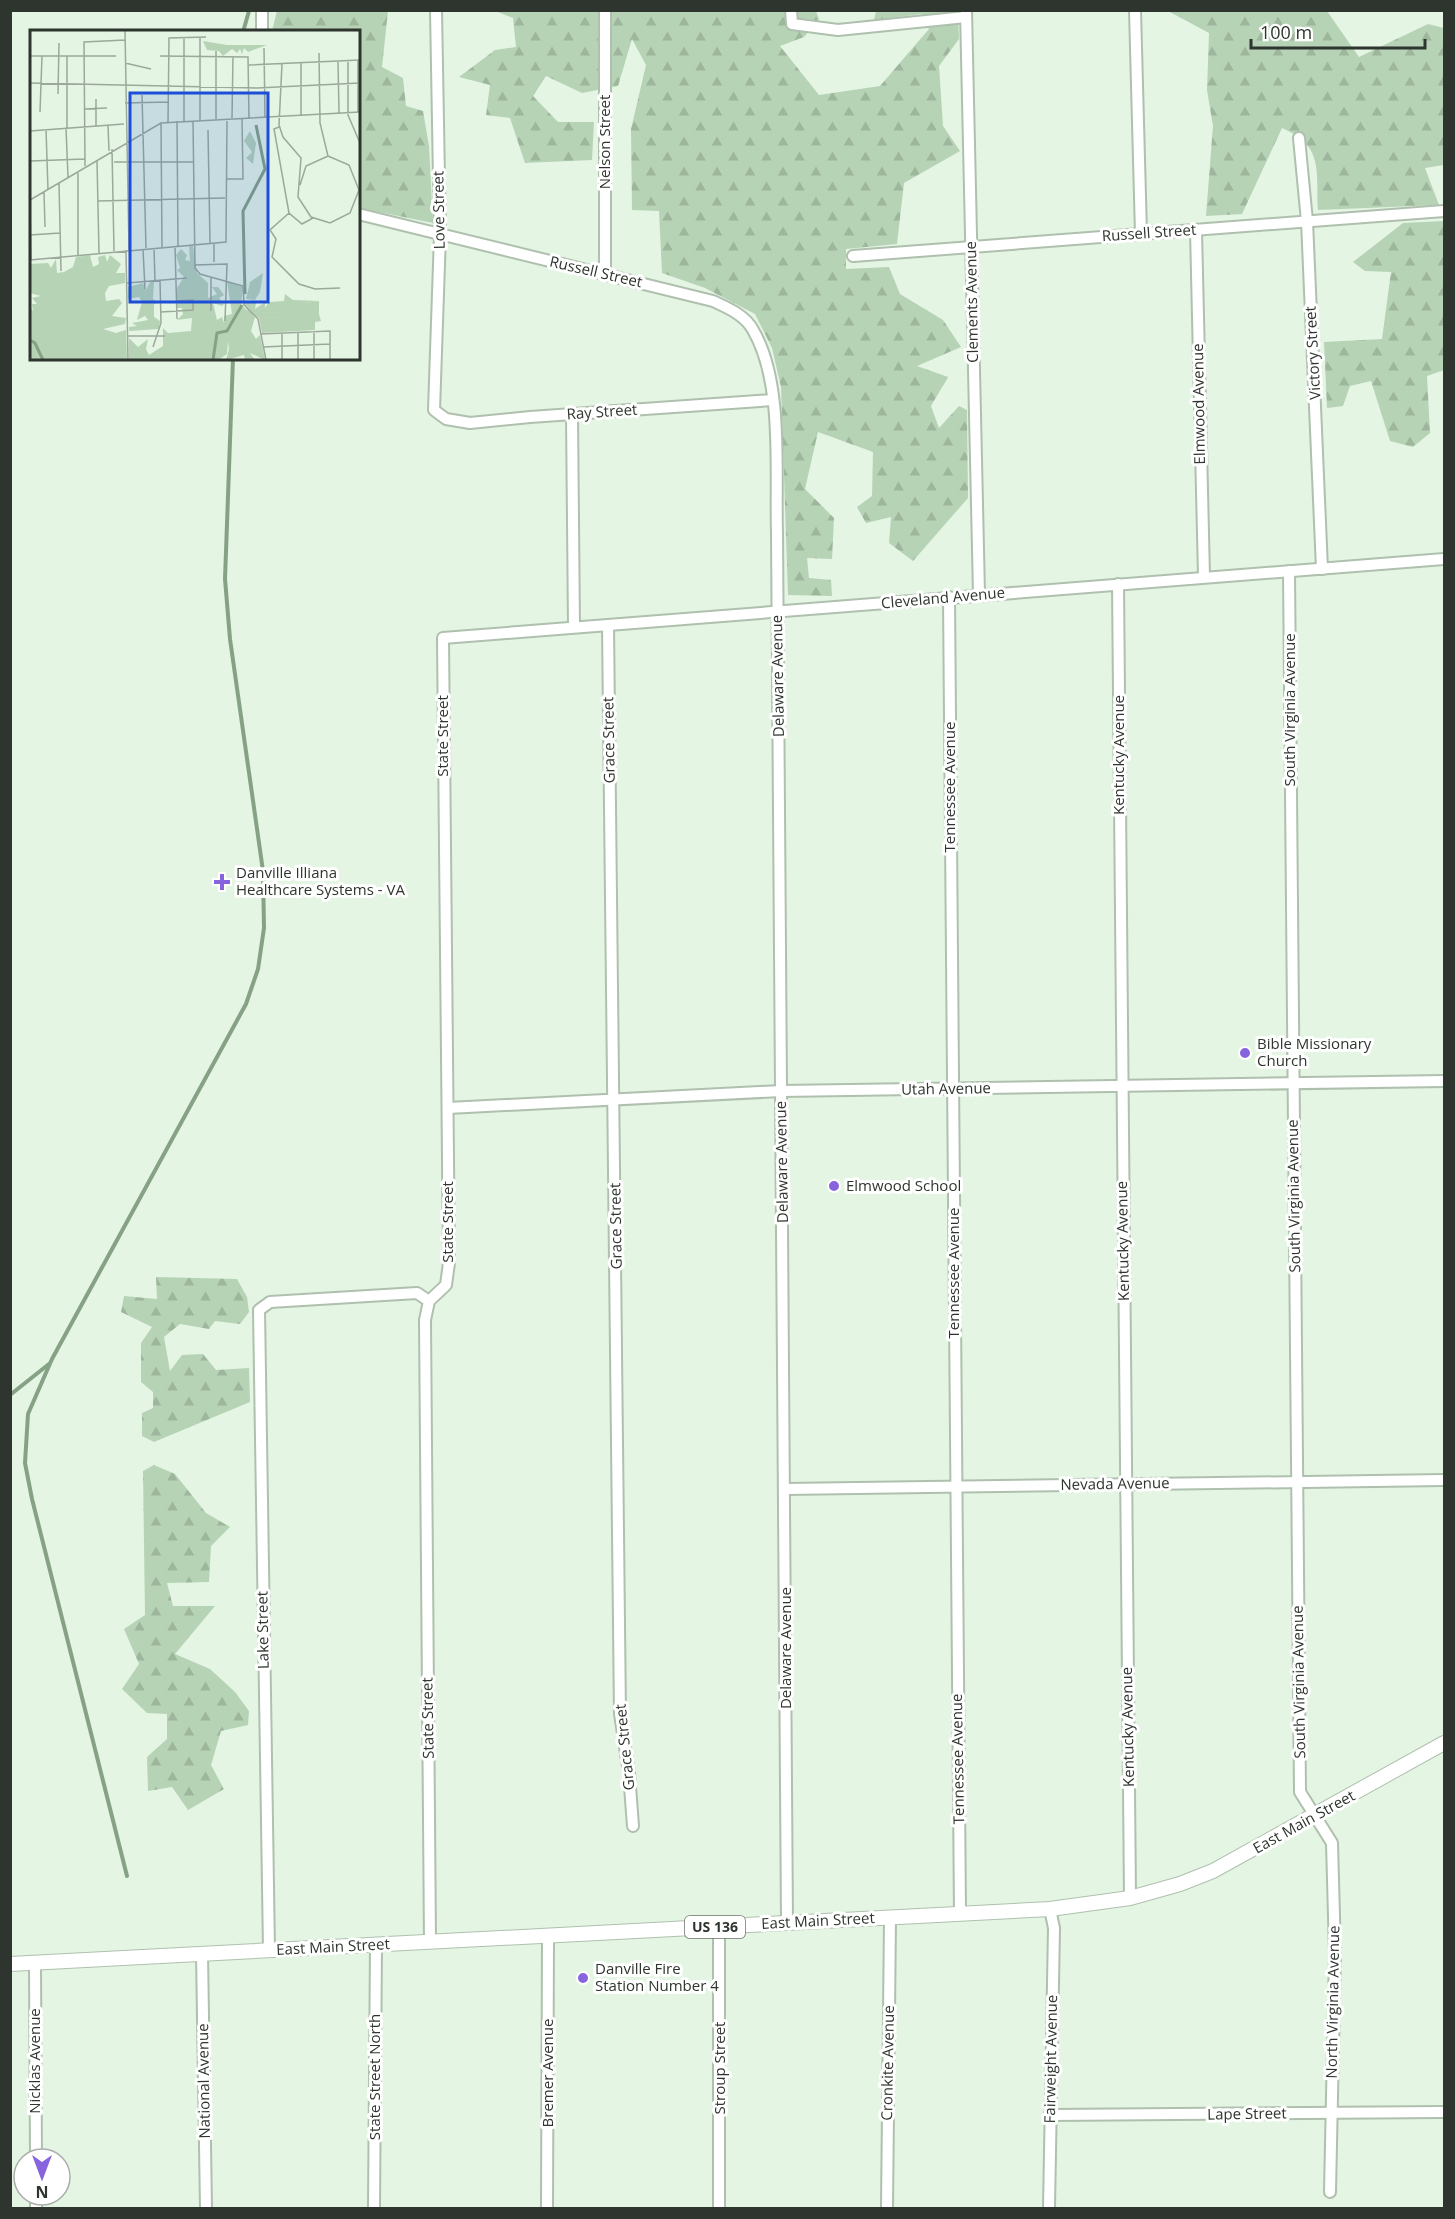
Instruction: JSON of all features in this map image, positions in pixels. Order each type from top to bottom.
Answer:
[{"type":"main road","name":"East Main Street","points":[[10,1964],[1050,1909],[1130,1898],[1213,1871],[1438,1752],[1444,1743]]},
{"type":"street","points":[[262,10],[262,30]]},
{"type":"street","name":"Love Street","points":[[434,410],[440,235],[436,10]]},
{"type":"street","name":"Nelson Street","points":[[604,10],[605,274]]},
{"type":"street","points":[[791,10],[792,24],[838,30],[966,14]]},
{"type":"street","points":[[1135,10],[1141,234]]},
{"type":"street","name":"Clements Avenue","points":[[966,14],[979,594]]},
{"type":"street","name":"Victory Street","points":[[1299,138],[1307,221],[1322,569]]},
{"type":"street","name":"Russell Street","points":[[853,255],[1444,211]]},
{"type":"street","name":"Russell Street","points":[[360,215],[713,301],[740,314],[753,328],[773,400]]},
{"type":"street","name":"Elmwood Avenue","points":[[1196,230],[1204,578]]},
{"type":"street","name":"Ray Street","points":[[434,410],[446,419],[470,423],[773,400]]},
{"type":"street","name":"Delaware Avenue","points":[[773,400],[778,611],[787,1923]]},
{"type":"street","points":[[572,414],[574,627]]},
{"type":"street","name":"Cleveland Avenue","points":[[443,638],[1444,559]]},
{"type":"street","name":"South Virginia Avenue","points":[[1289,571],[1300,1792],[1315,1816]]},
{"type":"street","name":"Kentucky Avenue","points":[[1118,584],[1130,1898]]},
{"type":"street","name":"Tennessee Avenue","points":[[949,597],[954,1485],[960,1914]]},
{"type":"street","name":"Grace Street","points":[[608,625],[620,1714],[629,1773],[633,1826]]},
{"type":"street","name":"State Street","points":[[430,1942],[425,1331],[429,1301],[446,1284],[449,1263],[443,638]]},
{"type":"street","name":"Utah Avenue","points":[[448,1108],[781,1091],[1444,1081]]},
{"type":"street","name":"Lake Street","points":[[269,1950],[259,1310],[270,1302],[417,1293],[429,1301]]},
{"type":"street","name":"Nevada Avenue","points":[[785,1489],[1444,1480]]},
{"type":"street","name":"North Virginia Avenue","points":[[1315,1816],[1332,1843],[1334,1876],[1330,2192]]},
{"type":"street","name":"Fairweight Avenue","points":[[1049,2208],[1054,1928],[1050,1909]]},
{"type":"street","name":"Cronkite Avenue","points":[[887,2208],[890,1918]]},
{"type":"street","name":"Stroup Street","points":[[719,1927],[719,2208]]},
{"type":"street","name":"Bremer Avenue","points":[[547,2208],[548,1937]]},
{"type":"street","name":"State Street North","points":[[374,2208],[376,1946]]},
{"type":"street","name":"National Avenue","points":[[202,1953],[206,2208]]},
{"type":"street","name":"Nicklas Avenue","points":[[35,1963],[36,2147]]},
{"type":"street","name":"Lape Street","points":[[1050,2115],[1444,2112]]},
{"type":"green space","points":[[277,11],[388,11],[382,67],[403,78],[406,106],[423,111],[429,146],[433,223],[360,208],[360,30],[272,30]]},
{"type":"green space","points":[[495,11],[816,11],[819,19],[804,37],[780,46],[819,95],[880,86],[929,29],[921,14],[874,20],[876,11],[958,11],[959,39],[939,66],[943,126],[960,151],[904,183],[897,244],[846,249],[846,269],[889,267],[900,294],[943,320],[961,347],[917,366],[948,377],[931,406],[939,428],[959,406],[967,410],[968,498],[913,561],[889,543],[891,517],[866,523],[857,507],[872,496],[873,452],[818,432],[805,489],[834,518],[832,559],[807,558],[809,578],[831,580],[832,596],[788,595],[781,387],[772,348],[755,314],[705,288],[662,273],[659,211],[632,210],[631,129],[646,65],[632,39],[618,86],[582,93],[546,76],[533,96],[558,122],[594,122],[592,160],[525,163],[510,118],[486,115],[490,85],[459,77],[495,50],[516,47],[513,18]]},
{"type":"green space","points":[[1168,11],[1327,11],[1359,57],[1428,24],[1444,28],[1444,165],[1425,168],[1439,205],[1318,210],[1317,171],[1311,151],[1296,135],[1282,128],[1242,214],[1206,216],[1213,126],[1207,90],[1209,33]]},
{"type":"green space","points":[[1444,221],[1444,370],[1427,376],[1430,433],[1413,447],[1390,441],[1371,381],[1350,386],[1343,406],[1327,408],[1324,342],[1382,339],[1391,272],[1365,271],[1353,262],[1403,223]]},
{"type":"green space","points":[[156,1277],[237,1279],[247,1297],[249,1312],[240,1324],[215,1321],[209,1329],[180,1324],[164,1337],[170,1371],[182,1355],[203,1354],[216,1370],[249,1368],[250,1402],[154,1442],[142,1436],[142,1413],[153,1408],[153,1392],[141,1382],[141,1343],[152,1327],[121,1312],[124,1296],[157,1299]]},
{"type":"green space","points":[[154,1465],[175,1474],[206,1513],[230,1527],[211,1546],[209,1582],[167,1583],[173,1606],[215,1606],[175,1654],[210,1669],[235,1692],[249,1711],[248,1725],[221,1731],[211,1765],[224,1789],[188,1810],[172,1787],[148,1791],[147,1757],[167,1739],[167,1714],[147,1713],[122,1689],[139,1664],[124,1629],[145,1615],[143,1471]]},
{"type":"waterway","points":[[244,30],[249,11]]},
{"type":"waterway","points":[[127,1876],[32,1499],[25,1463],[28,1414],[52,1359],[246,1004],[258,969],[264,928],[263,871],[230,639],[225,579],[233,360]]},
{"type":"waterway","points":[[10,1395],[49,1364]]},
{"type":"place","name":"Danville Illiana Healthcare Systems - VA","points":[[222,882]]},
{"type":"place","name":"Bible Missionary Church","points":[[1245,1053]]},
{"type":"place","name":"Elmwood School","points":[[834,1186]]},
{"type":"place","name":"Danville Fire Station Number 4","points":[[583,1978]]}]
